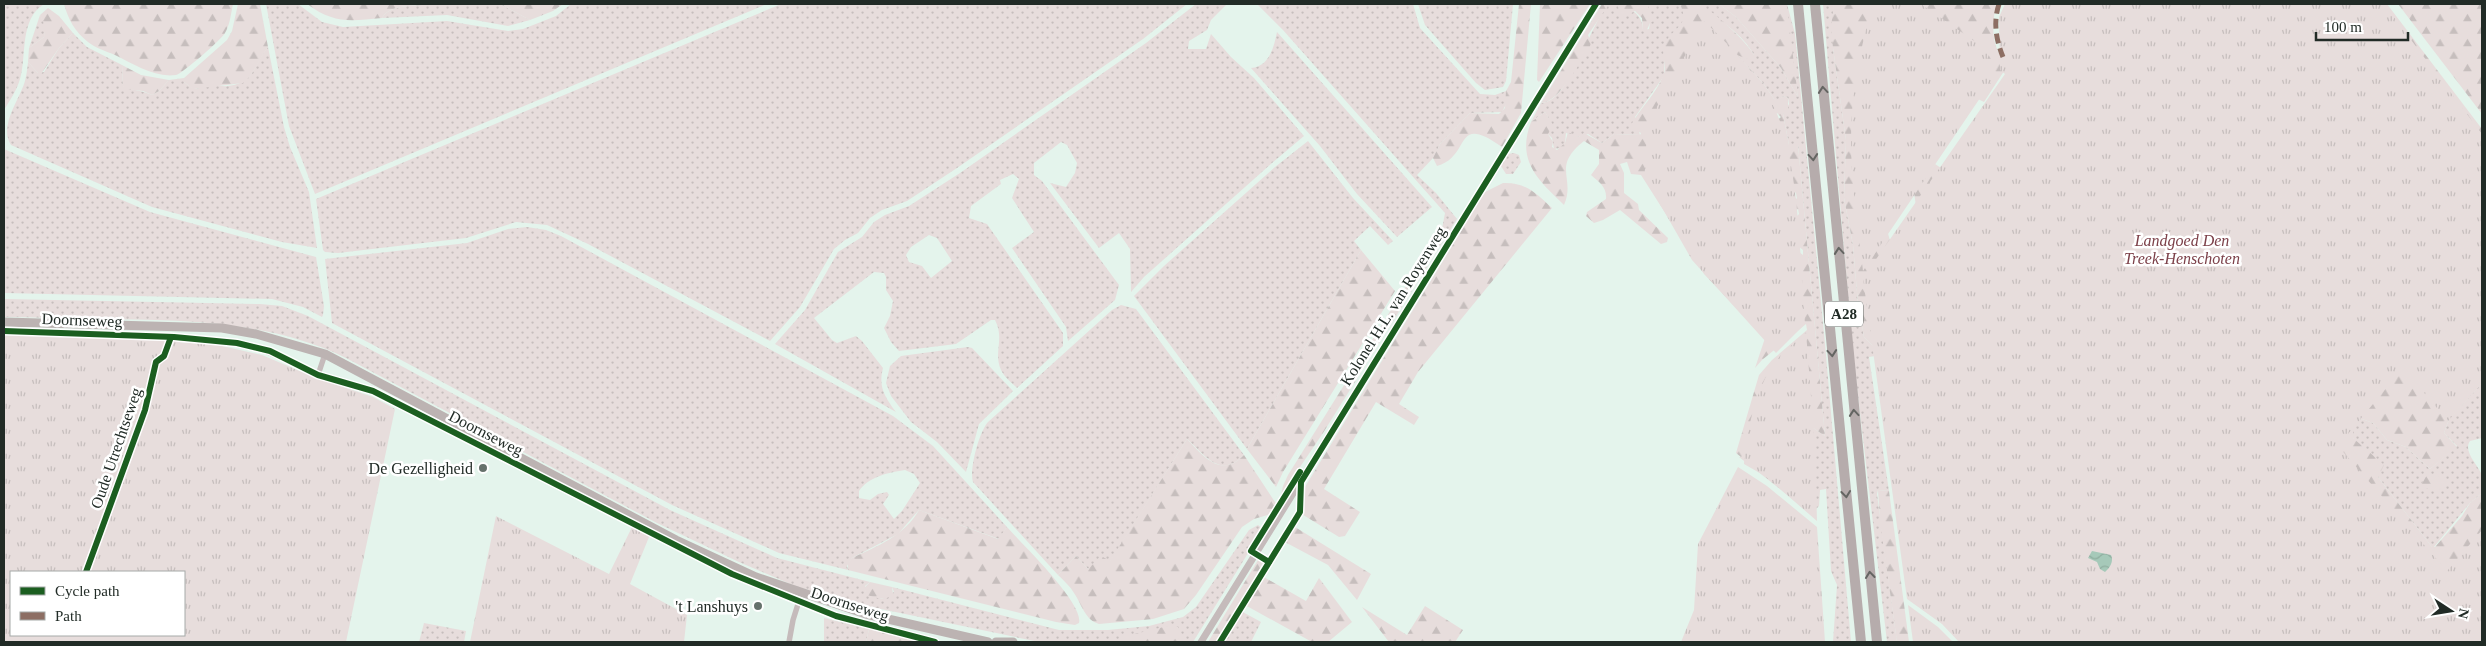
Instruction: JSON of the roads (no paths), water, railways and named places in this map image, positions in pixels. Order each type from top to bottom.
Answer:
[{"type":"highway","name":"A28","points":[[1798,4],[1861,642]]},
{"type":"highway","name":"A28","points":[[1815,4],[1877,642]]},
{"type":"main road","name":"Doornseweg","points":[[4,322],[222,328],[256,334],[325,354],[676,540],[756,577],[866,614],[988,642]]},
{"type":"main road","points":[[996,642],[1013,642]]},
{"type":"street","name":"Kolonel H.L. van Royenweg","points":[[1201,642],[1596,4]]},
{"type":"street","name":"Doornseweg","points":[[171,336],[213,340],[259,348],[318,374],[373,391],[732,574],[836,616],[935,642]]},
{"type":"street","points":[[318,374],[325,354]]},
{"type":"street","points":[[789,642],[790,629],[799,601]]},
{"type":"water","points":[[2092,551],[2111,555],[2111,564],[2105,572],[2100,569],[2097,562],[2088,558]]},
{"type":"place","name":"De Gezelligheid","points":[[483,468]]},
{"type":"place","name":"'t Lanshuys","points":[[758,606]]},
{"type":"park label","name":"Landgoed Den Treek-Henschoten","points":[[2182,249]]}]
